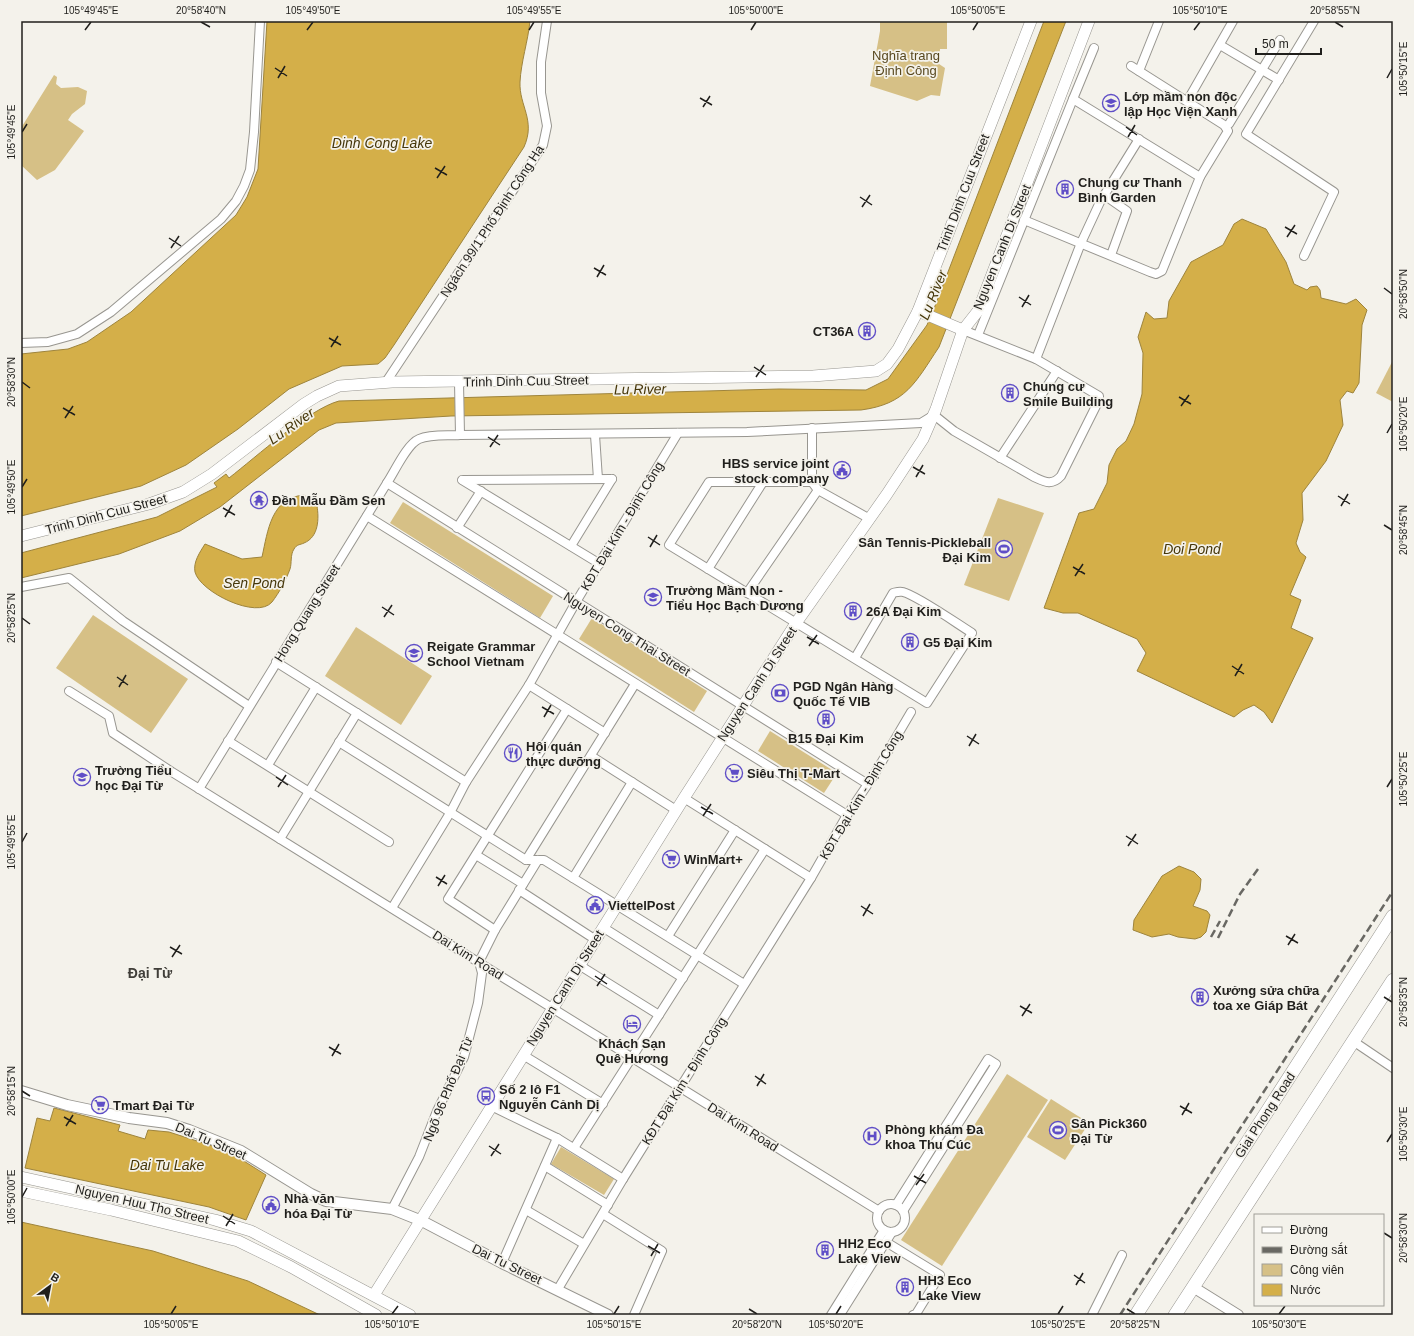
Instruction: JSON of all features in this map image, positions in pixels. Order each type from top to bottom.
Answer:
[{"type":"main road","name":"Trinh Dinh Cuu Street","points":[[21,536],[149,504],[183,492],[212,474],[317,396],[339,386],[386,382],[459,386],[813,376],[876,371],[887,364],[922,313],[1031,21]]},
{"type":"main road","name":"Nguyen Canh Di Street","points":[[374,1295],[422,1221],[490,1106],[604,928],[722,738],[796,623],[870,519],[923,439],[934,415],[958,328],[978,311],[1089,21]]},
{"type":"main road","points":[[922,313],[958,328]]},
{"type":"main road","name":"Giai Phong Road","points":[[1136,1315],[1393,916]]},
{"type":"main road","points":[[1175,1315],[1392,982]]},
{"type":"main road","name":"Nguyen Huu Tho Street","points":[[21,1177],[200,1216],[251,1231],[410,1315]]},
{"type":"main road","name":"Nguyen Huu Tho Street","points":[[21,1191],[111,1210],[238,1241],[273,1257],[376,1315]]},
{"type":"street","points":[[21,343],[48,342],[77,334],[111,312],[220,220],[236,201],[250,170],[254,132],[260,21]]},
{"type":"street","name":"Ngách 99/1 Phố Định Công Hạ","points":[[386,382],[543,145],[547,126],[541,93],[541,62],[547,21]]},
{"type":"street","points":[[1139,71],[1159,21]]},
{"type":"street","points":[[1189,98],[1233,21]]},
{"type":"street","points":[[1304,256],[1334,192],[1246,134],[1314,21]]},
{"type":"street","points":[[1229,124],[1280,40]]},
{"type":"street","points":[[1220,45],[1279,80]]},
{"type":"street","points":[[978,335],[1094,48]]},
{"type":"street","points":[[1024,220],[1156,274],[1162,271],[1200,177],[1228,131],[1224,125],[1131,66]]},
{"type":"street","points":[[1073,98],[1200,177]]},
{"type":"street","points":[[1036,359],[1081,243],[1104,195],[1139,139]]},
{"type":"street","points":[[1104,195],[1127,211],[1111,255]]},
{"type":"street","points":[[459,386],[460,435],[595,435],[812,428],[921,423],[934,415],[954,431],[1000,458],[1047,483],[1055,482],[1061,476],[1099,400],[1099,396],[1036,359],[958,328]]},
{"type":"street","points":[[1000,458],[1057,371]]},
{"type":"street","points":[[812,428],[812,482],[818,490],[870,519]]},
{"type":"street","name":"KĐT Đại Kim - Định Công","points":[[392,908],[450,813],[466,782],[529,685],[576,602],[678,433]]},
{"type":"street","name":"Hong Quang Street","points":[[199,789],[411,445],[418,440],[432,436],[460,435]]},
{"type":"street","points":[[595,435],[598,479]]},
{"type":"street","points":[[571,546],[612,479],[462,480],[600,564]]},
{"type":"street","points":[[812,482],[709,482],[669,545],[927,703],[972,633],[904,592],[897,592],[893,593],[854,658]]},
{"type":"street","points":[[708,569],[763,482]]},
{"type":"street","name":"Nguyen Cong Thai Street","points":[[388,483],[866,783]]},
{"type":"street","points":[[747,593],[818,490]]},
{"type":"street","points":[[458,528],[481,491]]},
{"type":"street","points":[[367,516],[847,815]]},
{"type":"street","points":[[21,587],[69,578],[123,621],[249,706]]},
{"type":"street","points":[[276,662],[466,782]]},
{"type":"street","points":[[526,860],[635,684]]},
{"type":"street","points":[[529,685],[605,733]]},
{"type":"street","points":[[268,765],[316,687]]},
{"type":"street","name":"Dai Kim Road","points":[[69,691],[109,716],[113,733],[199,789],[879,1211]]},
{"type":"street","points":[[495,930],[448,899],[566,709]]},
{"type":"street","name":"KĐT Đại Kim - Định Công","points":[[558,1289],[679,1087],[811,878],[866,783],[911,712]]},
{"type":"street","points":[[280,839],[357,713]]},
{"type":"street","points":[[228,741],[389,842]]},
{"type":"street","points":[[340,742],[526,860],[544,860],[744,984]]},
{"type":"street","points":[[591,756],[676,810]]},
{"type":"street","points":[[574,878],[632,782]]},
{"type":"street","points":[[684,798],[811,878]]},
{"type":"street","points":[[668,936],[735,830]]},
{"type":"street","points":[[574,1148],[765,849]]},
{"type":"street","points":[[476,855],[596,940]]},
{"type":"street","points":[[479,962],[495,930],[538,860]]},
{"type":"street","points":[[604,928],[683,978]]},
{"type":"street","name":"Ngõ 96 Phố Đại Từ","points":[[392,1209],[419,1157],[437,1111],[464,1057],[478,1003],[482,973],[479,962]]},
{"type":"street","points":[[579,965],[659,1015]]},
{"type":"street","points":[[1353,1041],[1393,1068]]},
{"type":"street","points":[[523,1055],[603,1104]]},
{"type":"street","points":[[896,1205],[992,1061],[903,1211]]},
{"type":"street","name":"Dai Tu Street","points":[[21,1091],[67,1105],[104,1114],[167,1123],[241,1151],[298,1186],[326,1201],[392,1209],[422,1221],[502,1263],[558,1289],[608,1315]]},
{"type":"street","points":[[490,1106],[557,1138],[623,1179]]},
{"type":"street","points":[[502,1263],[546,1166],[557,1138]]},
{"type":"street","points":[[546,1166],[608,1205]]},
{"type":"street","points":[[838,1315],[841,1313],[892,1232],[904,1225],[905,1220],[903,1211],[896,1205],[884,1205],[879,1211],[877,1219],[884,1230],[892,1232]]},
{"type":"street","points":[[526,1210],[584,1244]]},
{"type":"street","points":[[603,1214],[662,1251],[634,1315]]},
{"type":"street","points":[[831,1315],[884,1230]]},
{"type":"street","points":[[886,1242],[940,1275],[916,1314],[913,1315]]},
{"type":"street","points":[[1092,1315],[1122,1255]]},
{"type":"street","points":[[1193,1287],[1238,1315]]},
{"type":"street","points":[[365,1309],[374,1295]]},
{"type":"green space","name":"Nghĩa trang Định Công","points":[[880,21],[947,21],[947,49],[940,49],[939,64],[945,68],[940,96],[931,95],[917,101],[870,86],[880,31]]},
{"type":"green space","points":[[54,75],[57,77],[56,84],[61,88],[78,87],[87,91],[85,104],[72,114],[68,120],[84,131],[55,170],[37,180],[21,165],[21,128]]},
{"type":"green space","points":[[1392,362],[1393,363],[1393,402],[1376,393]]},
{"type":"green space","name":"Sân Tennis-Pickleball Đại Kim","points":[[998,498],[1044,513],[1009,601],[964,585]]},
{"type":"green space","points":[[403,502],[553,596],[540,618],[390,523]]},
{"type":"green space","points":[[93,615],[188,679],[151,733],[56,668]]},
{"type":"green space","points":[[592,618],[707,691],[694,712],[579,639]]},
{"type":"green space","points":[[356,627],[432,676],[401,725],[325,676]]},
{"type":"green space","points":[[770,731],[837,773],[824,793],[758,751]]},
{"type":"green space","points":[[1007,1074],[1048,1100],[942,1266],[901,1240]]},
{"type":"green space","name":"Sân Pick360 Đại Từ","points":[[1051,1099],[1089,1123],[1065,1160],[1027,1137]]},
{"type":"green space","points":[[561,1147],[614,1179],[604,1195],[551,1164]]},
{"type":"water","name":"Dinh Cong Lake","points":[[267,21],[530,21],[520,82],[520,91],[528,121],[527,137],[524,147],[394,345],[385,358],[378,364],[342,366],[289,389],[238,429],[186,465],[141,486],[21,516],[21,354],[68,349],[87,342],[131,312],[236,215],[247,197],[258,169]]},
{"type":"water","points":[[1044,21],[1066,21],[939,347],[916,381],[908,390],[889,403],[861,410],[451,416],[336,423],[319,430],[220,507],[180,531],[119,554],[21,578],[21,553],[157,517],[217,487],[214,483],[226,474],[229,478],[298,423],[313,413],[339,401],[779,389],[866,390],[888,379],[927,325]]},
{"type":"water","name":"Doi Pond","points":[[1242,219],[1266,229],[1286,262],[1294,284],[1307,290],[1310,287],[1317,286],[1320,290],[1321,298],[1346,304],[1356,299],[1367,310],[1362,325],[1359,383],[1353,393],[1347,391],[1340,400],[1343,425],[1326,461],[1302,493],[1303,520],[1296,543],[1300,552],[1306,557],[1290,595],[1301,600],[1291,628],[1313,638],[1272,723],[1264,712],[1254,705],[1243,710],[1234,717],[1137,671],[1146,653],[1137,639],[1078,613],[1063,613],[1044,608],[1079,513],[1094,509],[1107,483],[1109,465],[1117,449],[1126,441],[1134,424],[1142,394],[1143,353],[1138,337],[1146,312],[1154,319],[1167,318],[1169,301],[1191,262],[1223,245],[1234,224]]},
{"type":"water","name":"Sen Pond","points":[[304,495],[317,506],[317,527],[313,536],[309,540],[295,547],[292,554],[291,567],[280,591],[272,602],[265,607],[254,608],[242,606],[218,595],[207,588],[199,580],[195,572],[195,565],[197,557],[205,544],[242,559],[262,557],[269,526],[278,509],[284,502],[293,497]]},
{"type":"water","points":[[1179,866],[1194,872],[1201,879],[1200,890],[1193,906],[1207,911],[1210,915],[1206,932],[1201,937],[1195,939],[1178,937],[1169,934],[1152,937],[1133,930],[1134,920],[1162,876]]},
{"type":"water","name":"Dai Tu Lake","points":[[54,1108],[120,1125],[118,1131],[145,1139],[148,1130],[169,1132],[228,1151],[266,1175],[246,1220],[209,1207],[25,1168],[37,1118],[50,1121]]},
{"type":"water","points":[[21,1222],[153,1251],[248,1281],[320,1315],[21,1315]]},
{"type":"railway","points":[[1218,938],[1240,894],[1258,869]]},
{"type":"railway","points":[[1120,1315],[1393,891]]},
{"type":"railway","points":[[1211,937],[1220,921]]},
{"type":"place","name":"Lớp mầm non độc lập Học Viện Xanh","points":[[1111,103]]},
{"type":"place","name":"Chung cư Thanh Bình Garden","points":[[1065,189]]},
{"type":"place","name":"CT36A","points":[[867,331]]},
{"type":"place","name":"Chung cư Smile Building","points":[[1010,393]]},
{"type":"place","name":"HBS service joint stock company","points":[[842,470]]},
{"type":"place","name":"Đền Mẫu Đầm Sen","points":[[259,500]]},
{"type":"place","name":"Sân Tennis-Pickleball Đại Kim","points":[[1004,549]]},
{"type":"place","name":"Trường Mầm Non - Tiểu Học Bạch Dương","points":[[653,597]]},
{"type":"place","name":"26A Đại Kim","points":[[853,611]]},
{"type":"place","name":"G5 Đại Kim","points":[[910,642]]},
{"type":"place","name":"Reigate Grammar School Vietnam","points":[[414,653]]},
{"type":"place","name":"PGD Ngân Hàng Quốc Tế VIB","points":[[780,693]]},
{"type":"place","name":"B15 Đại Kim","points":[[826,719]]},
{"type":"place","name":"Hội quán thực dưỡng","points":[[513,753]]},
{"type":"place","name":"Siêu Thị T-Mart","points":[[734,773]]},
{"type":"place","name":"Trường Tiểu học Đại Từ","points":[[82,777]]},
{"type":"place","name":"WinMart+","points":[[671,859]]},
{"type":"place","name":"ViettelPost","points":[[595,905]]},
{"type":"place","name":"Xưởng sửa chữa toa xe Giáp Bát","points":[[1200,997]]},
{"type":"place","name":"Khách Sạn Quê Hương","points":[[632,1024]]},
{"type":"place","name":"Số 2 lô F1 Nguyễn Cảnh Dị","points":[[486,1096]]},
{"type":"place","name":"Tmart Đại Từ","points":[[100,1105]]},
{"type":"place","name":"Sân Pick360 Đại Từ","points":[[1058,1130]]},
{"type":"place","name":"Phòng khám Đa khoa Thu Cúc","points":[[872,1136]]},
{"type":"place","name":"Nhà văn hóa Đại Từ","points":[[271,1205]]},
{"type":"place","name":"HH2 Eco Lake View","points":[[825,1250]]},
{"type":"place","name":"HH3 Eco Lake View","points":[[905,1287]]},
{"type":"district","name":"Đại Từ","points":[[150,973]]},
{"type":"water label","name":"Lu River","points":[[933,295]]},
{"type":"water label","name":"Lu River","points":[[640,389]]},
{"type":"water label","name":"Lu River","points":[[291,426]]}]
